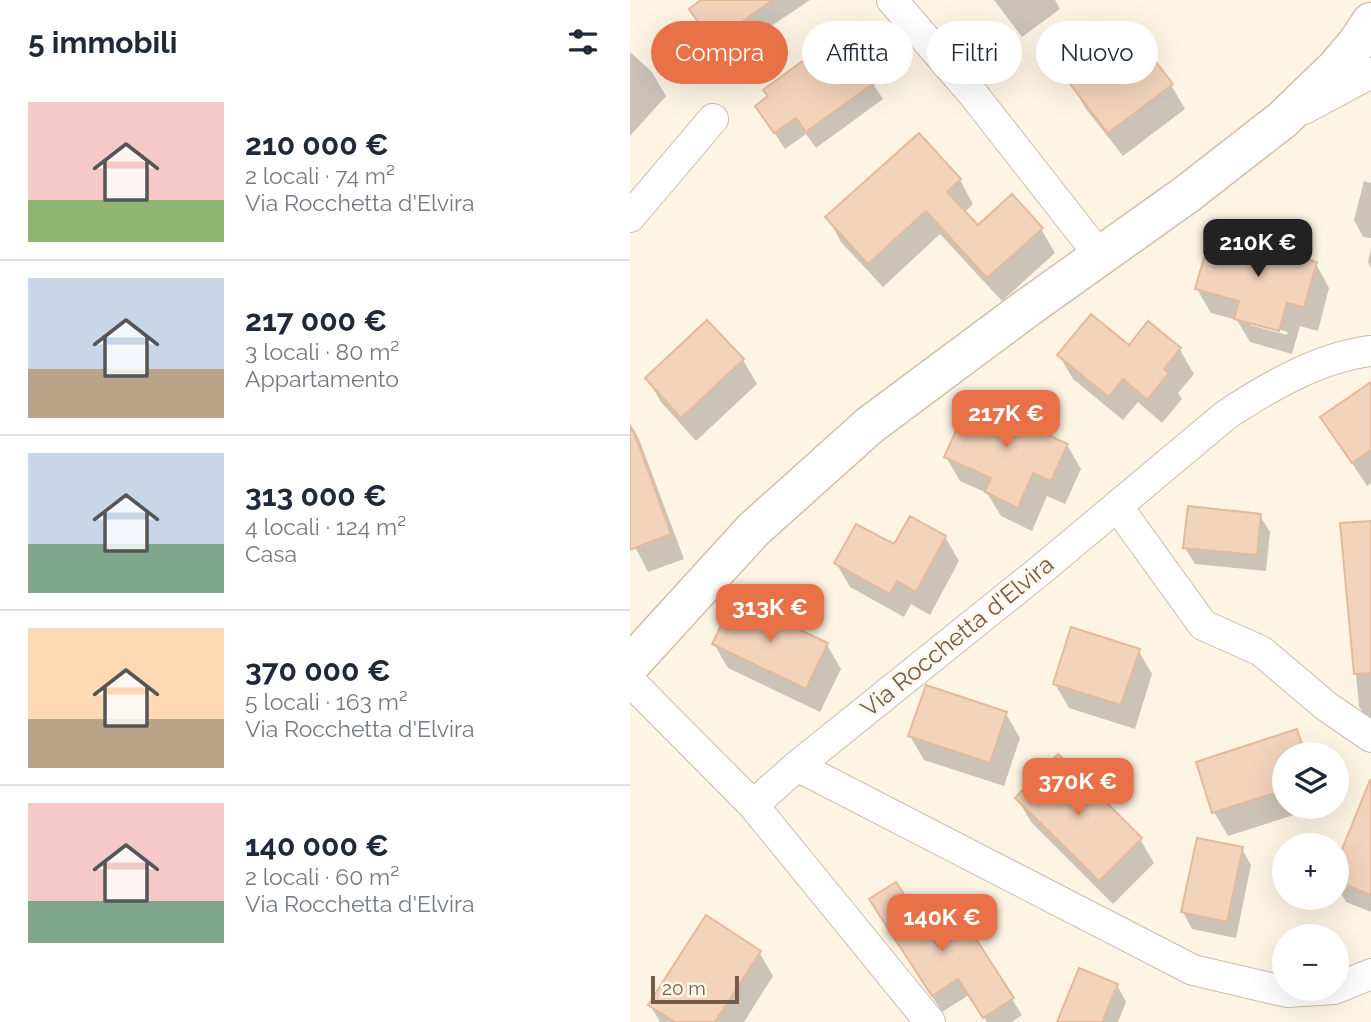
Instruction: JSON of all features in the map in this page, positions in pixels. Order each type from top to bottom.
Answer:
[{"type":"main road","points":[[636,646],[753,530],[870,425],[1187,194],[1282,120],[1336,68],[1371,22]]},
{"type":"street","points":[[892,0],[973,94],[1100,256]]},
{"type":"street","points":[[1282,120],[1371,73]]},
{"type":"street","points":[[630,217],[713,119]]},
{"type":"street","name":"Via Rocchetta d'Elvira","points":[[753,805],[1213,425],[1255,396],[1323,363],[1371,351]]},
{"type":"street","points":[[1117,506],[1203,625],[1261,651],[1326,706],[1371,737]]},
{"type":"street","points":[[630,681],[753,805],[930,1022]]},
{"type":"street","points":[[797,766],[1193,970],[1272,988]]},
{"type":"street","points":[[1349,983],[1371,974]]},
{"type":"building","points":[[701,0],[773,0],[743,21],[697,21],[689,9]]},
{"type":"building","points":[[802,62],[802,84],[872,84],[806,132],[796,118],[774,133],[755,106],[768,96],[763,90],[771,84],[788,84],[788,72]]},
{"type":"building","points":[[1158,65],[1173,84],[1108,133],[1070,84],[1158,84]]},
{"type":"building","points":[[919,133],[961,179],[947,192],[978,225],[1012,194],[1043,228],[987,278],[926,211],[868,264],[825,217]]},
{"type":"building","points":[[1233,227],[1274,238],[1271,250],[1317,262],[1304,307],[1287,303],[1279,331],[1234,319],[1239,301],[1195,289],[1204,258],[1224,263]]},
{"type":"building","points":[[1091,314],[1129,345],[1148,321],[1181,348],[1164,369],[1169,373],[1147,400],[1123,379],[1109,397],[1057,355]]},
{"type":"building","points":[[707,320],[744,359],[681,418],[645,378]]},
{"type":"building","points":[[1371,382],[1371,450],[1352,463],[1320,417]]},
{"type":"building","points":[[991,393],[1036,413],[1030,427],[1068,444],[1051,481],[1033,473],[1018,508],[985,492],[991,478],[944,457],[960,422],[976,428]]},
{"type":"building","points":[[633,430],[671,534],[630,550],[630,431]]},
{"type":"building","points":[[1188,506],[1261,514],[1257,555],[1183,548]]},
{"type":"building","points":[[910,516],[946,536],[916,592],[897,581],[890,594],[834,563],[856,524],[894,544]]},
{"type":"building","points":[[1371,521],[1371,673],[1354,674],[1340,523]]},
{"type":"building","points":[[734,599],[828,643],[806,689],[712,644]]},
{"type":"building","points":[[1071,627],[1140,649],[1121,705],[1053,684]]},
{"type":"building","points":[[926,685],[1007,712],[990,763],[908,736]]},
{"type":"building","points":[[1297,729],[1301,742],[1272,742],[1272,794],[1212,813],[1196,762]]},
{"type":"building","points":[[1058,754],[1142,838],[1099,881],[1015,798]]},
{"type":"building","points":[[1371,780],[1371,895],[1349,886],[1349,833]]},
{"type":"building","points":[[1197,838],[1243,847],[1227,922],[1181,912]]},
{"type":"building","points":[[896,882],[938,947],[969,928],[1014,998],[983,1018],[958,979],[932,996],[869,899]]},
{"type":"building","points":[[706,915],[761,951],[715,1022],[675,1022],[648,1005]]},
{"type":"building","points":[[1079,968],[1118,984],[1102,1022],[1057,1022]]}]
